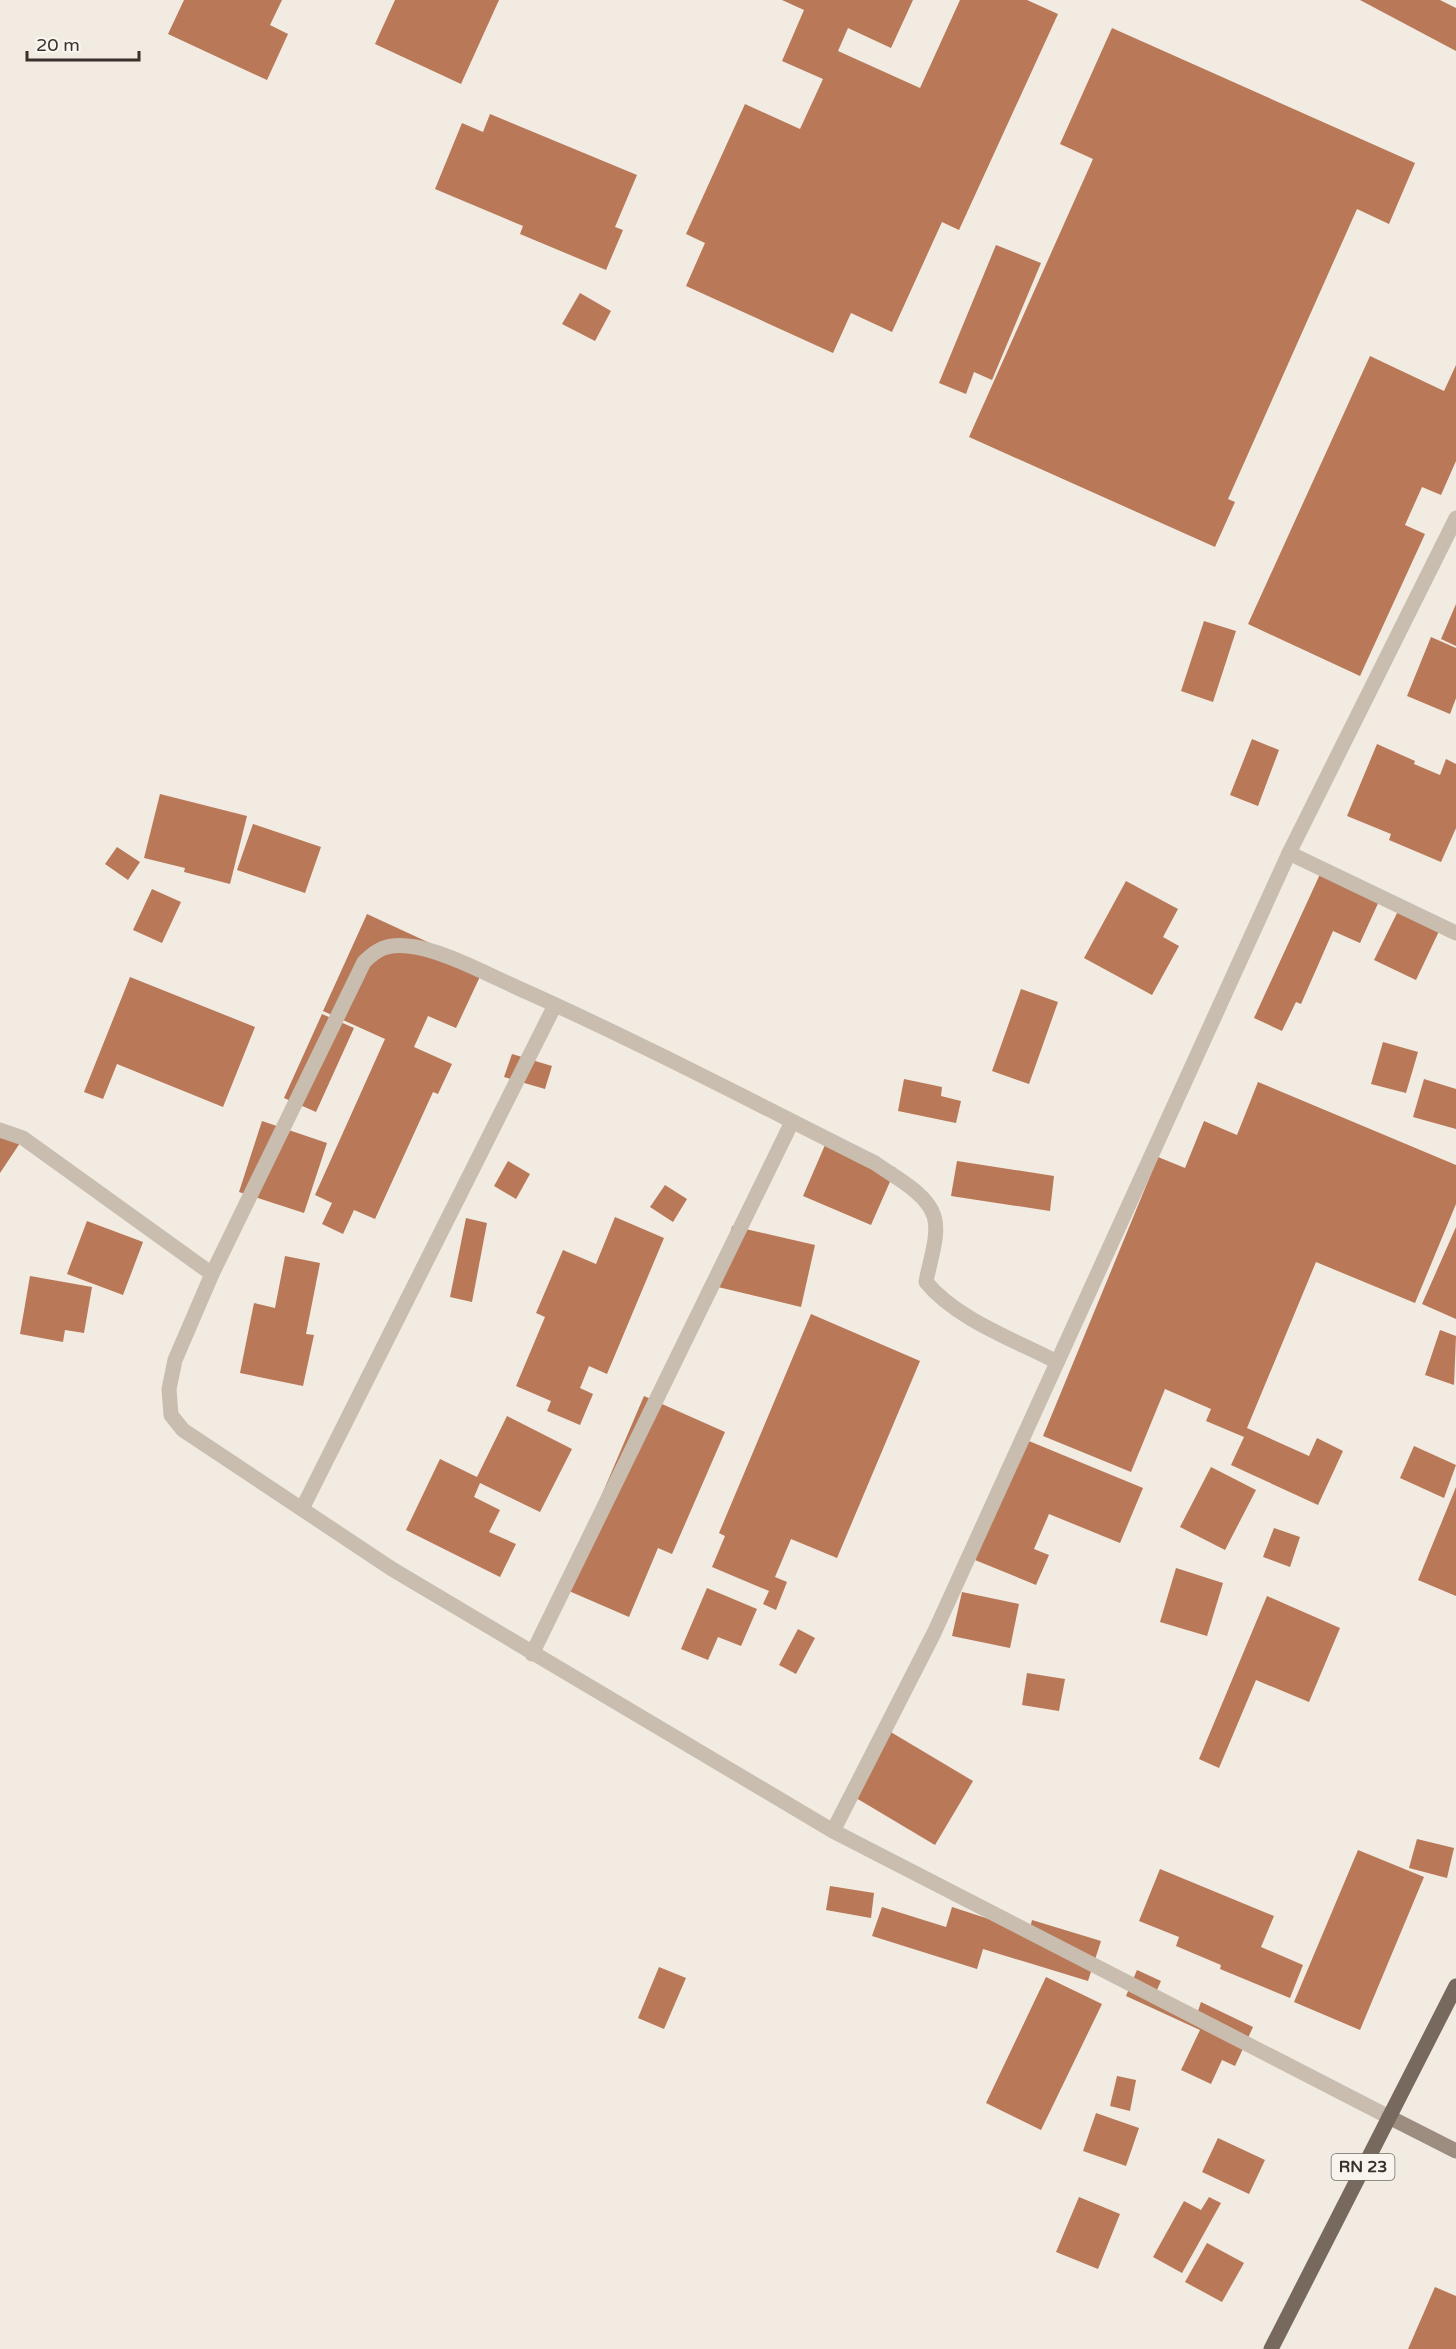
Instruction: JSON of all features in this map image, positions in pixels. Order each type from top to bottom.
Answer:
[{"type":"main road","name":"RN 23","points":[[1271,2349],[1456,1986]]},
{"type":"street","points":[[833,1831],[934,1633],[1289,852],[1456,518]]},
{"type":"street","points":[[1289,852],[1456,933]]},
{"type":"street","points":[[1057,1362],[956,1309],[938,1296],[926,1282],[934,1236],[934,1216],[917,1193],[875,1163],[555,1005],[458,961],[411,946],[389,945],[375,951],[364,962],[212,1274],[175,1360],[169,1389],[171,1415],[183,1431],[392,1569],[532,1654],[833,1831],[1456,2151]]},
{"type":"street","points":[[302,1509],[555,1005]]},
{"type":"street","points":[[532,1654],[792,1122]]},
{"type":"street","points":[[0,1130],[23,1138],[212,1274]]},
{"type":"building","points":[[184,0],[282,0],[270,25],[288,34],[267,80],[168,34]]},
{"type":"building","points":[[395,0],[499,0],[461,84],[375,44]]},
{"type":"building","points":[[782,0],[913,0],[891,48],[848,28],[838,51],[920,88],[960,0],[1027,0],[1058,14],[959,230],[942,222],[892,332],[851,313],[833,353],[686,286],[705,243],[686,234],[745,104],[800,129],[823,79],[782,61],[804,10]]},
{"type":"building","points":[[1360,0],[1440,0],[1456,8],[1456,51]]},
{"type":"building","points":[[1112,28],[1415,163],[1389,224],[1357,209],[1228,499],[1235,502],[1215,547],[969,437],[1093,159],[1060,144]]},
{"type":"building","points":[[490,114],[637,175],[615,227],[623,230],[606,270],[520,234],[523,226],[435,189],[462,123],[483,132]]},
{"type":"building","points":[[996,245],[1041,263],[992,380],[974,372],[966,394],[939,383]]},
{"type":"building","points":[[580,293],[611,311],[595,341],[562,324]]},
{"type":"building","points":[[1370,356],[1444,391],[1456,365],[1456,461],[1441,495],[1422,487],[1405,525],[1425,534],[1360,676],[1248,624]]},
{"type":"building","points":[[1456,604],[1456,646],[1441,639]]},
{"type":"building","points":[[1204,621],[1236,631],[1213,702],[1181,691]]},
{"type":"building","points":[[1431,637],[1456,648],[1456,698],[1450,714],[1407,696]]},
{"type":"building","points":[[1252,739],[1279,750],[1258,806],[1230,795]]},
{"type":"building","points":[[1377,744],[1440,775],[1446,759],[1456,764],[1456,828],[1441,862],[1389,840],[1391,834],[1347,816]]},
{"type":"building","points":[[160,794],[247,816],[230,884],[184,872],[185,868],[144,858]]},
{"type":"building","points":[[253,824],[321,847],[305,893],[237,870]]},
{"type":"building","points":[[117,847],[140,862],[128,880],[105,864]]},
{"type":"building","points":[[1321,872],[1380,899],[1360,943],[1333,931],[1301,1004],[1296,1002],[1282,1031],[1254,1018]]},
{"type":"building","points":[[1126,881],[1178,909],[1163,937],[1179,946],[1152,995],[1084,958]]},
{"type":"building","points":[[152,889],[181,902],[162,943],[133,930]]},
{"type":"building","points":[[1400,907],[1441,927],[1416,980],[1374,960]]},
{"type":"building","points":[[367,914],[484,968],[456,1028],[428,1016],[414,1047],[452,1064],[438,1094],[433,1092],[375,1219],[354,1210],[343,1234],[322,1224],[332,1203],[315,1195],[385,1039],[323,1011]]},
{"type":"building","points":[[130,977],[255,1027],[223,1107],[117,1064],[103,1099],[84,1092]]},
{"type":"building","points":[[1021,989],[1058,1002],[1029,1084],[992,1071]]},
{"type":"building","points":[[322,1014],[354,1028],[316,1112],[284,1098]]},
{"type":"building","points":[[1383,1042],[1418,1052],[1406,1093],[1371,1084]]},
{"type":"building","points":[[512,1054],[552,1066],[545,1089],[504,1077]]},
{"type":"building","points":[[904,1079],[942,1087],[941,1096],[961,1101],[956,1123],[898,1111]]},
{"type":"building","points":[[1424,1079],[1456,1089],[1456,1129],[1413,1117]]},
{"type":"building","points":[[1258,1082],[1456,1165],[1456,1204],[1415,1303],[1316,1262],[1247,1428],[1309,1456],[1317,1438],[1343,1451],[1318,1505],[1231,1465],[1244,1437],[1206,1421],[1211,1409],[1165,1389],[1131,1472],[1043,1436],[1158,1157],[1185,1168],[1204,1121],[1237,1135]]},
{"type":"building","points":[[262,1121],[327,1143],[304,1213],[239,1192]]},
{"type":"building","points":[[0,1125],[22,1140],[0,1173]]},
{"type":"building","points":[[828,1138],[896,1168],[871,1225],[803,1196]]},
{"type":"building","points":[[508,1161],[530,1174],[516,1199],[494,1186]]},
{"type":"building","points":[[957,1161],[1054,1176],[1050,1211],[951,1196]]},
{"type":"building","points":[[665,1185],[687,1199],[673,1222],[650,1207]]},
{"type":"building","points":[[615,1217],[664,1238],[607,1374],[589,1366],[580,1388],[593,1394],[580,1425],[547,1411],[551,1401],[516,1386],[545,1317],[536,1313],[563,1250],[596,1264]]},
{"type":"building","points":[[466,1218],[487,1223],[472,1302],[450,1297]]},
{"type":"building","points":[[87,1221],[143,1242],[123,1295],[67,1274]]},
{"type":"building","points":[[732,1226],[815,1245],[801,1307],[718,1287]]},
{"type":"building","points":[[1456,1227],[1456,1319],[1422,1304]]},
{"type":"building","points":[[285,1256],[320,1263],[306,1334],[314,1335],[303,1386],[240,1373],[254,1303],[275,1308]]},
{"type":"building","points":[[30,1276],[92,1287],[84,1333],[65,1330],[63,1342],[20,1334]]},
{"type":"building","points":[[811,1314],[920,1361],[837,1558],[791,1539],[775,1577],[787,1582],[776,1610],[763,1604],[769,1591],[712,1567],[725,1536],[719,1533]]},
{"type":"building","points":[[1440,1330],[1456,1336],[1454,1385],[1425,1375]]},
{"type":"building","points":[[644,1396],[725,1432],[672,1554],[658,1548],[629,1617],[562,1588]]},
{"type":"building","points":[[507,1416],[572,1449],[540,1512],[480,1483],[474,1497],[500,1510],[489,1532],[516,1544],[500,1577],[406,1530],[440,1459],[477,1477]]},
{"type":"building","points":[[1024,1439],[1143,1488],[1120,1543],[1049,1514],[1034,1549],[1049,1555],[1036,1585],[975,1560]]},
{"type":"building","points":[[1414,1446],[1456,1465],[1444,1498],[1400,1478]]},
{"type":"building","points":[[1211,1467],[1256,1490],[1225,1550],[1180,1527]]},
{"type":"building","points":[[1456,1487],[1456,1596],[1418,1580]]},
{"type":"building","points":[[1274,1528],[1300,1537],[1290,1567],[1263,1557]]},
{"type":"building","points":[[1176,1568],[1223,1583],[1207,1636],[1160,1622]]},
{"type":"building","points":[[707,1588],[757,1609],[741,1646],[718,1637],[708,1660],[681,1649]]},
{"type":"building","points":[[962,1592],[1019,1604],[1010,1648],[952,1636]]},
{"type":"building","points":[[1267,1596],[1340,1628],[1309,1702],[1256,1680],[1219,1768],[1199,1759]]},
{"type":"building","points":[[798,1629],[815,1638],[796,1674],[779,1665]]},
{"type":"building","points":[[1027,1673],[1065,1679],[1059,1711],[1022,1705]]},
{"type":"building","points":[[889,1731],[973,1781],[935,1845],[851,1795]]},
{"type":"building","points":[[1417,1839],[1454,1848],[1447,1878],[1409,1868]]},
{"type":"building","points":[[1358,1850],[1424,1877],[1360,2030],[1294,2002]]},
{"type":"building","points":[[1160,1869],[1274,1916],[1261,1947],[1303,1965],[1290,1998],[1220,1969],[1221,1965],[1176,1946],[1179,1937],[1139,1921]]},
{"type":"building","points":[[830,1886],[874,1893],[871,1918],[826,1910]]},
{"type":"building","points":[[882,1907],[946,1927],[952,1907],[1029,1932],[1032,1920],[1101,1941],[1088,1981],[983,1949],[977,1969],[872,1936]]},
{"type":"building","points":[[659,1967],[686,1978],[664,2029],[638,2018]]},
{"type":"building","points":[[1137,1970],[1161,1981],[1156,1992],[1198,2011],[1201,2002],[1253,2027],[1235,2066],[1222,2060],[1211,2084],[1181,2070],[1200,2030],[1126,1996]]},
{"type":"building","points":[[1046,1977],[1102,2004],[1041,2130],[986,2103]]},
{"type":"building","points":[[1117,2076],[1136,2080],[1130,2111],[1110,2106]]},
{"type":"building","points":[[1096,2113],[1139,2128],[1126,2166],[1083,2151]]},
{"type":"building","points":[[1218,2138],[1265,2160],[1249,2194],[1202,2172]]},
{"type":"building","points":[[1079,2197],[1120,2214],[1098,2269],[1056,2252]]},
{"type":"building","points":[[1209,2197],[1221,2203],[1182,2273],[1153,2257],[1184,2201],[1201,2210]]},
{"type":"building","points":[[1207,2243],[1244,2263],[1222,2302],[1185,2282]]},
{"type":"building","points":[[1435,2287],[1456,2296],[1456,2349],[1408,2349]]}]
